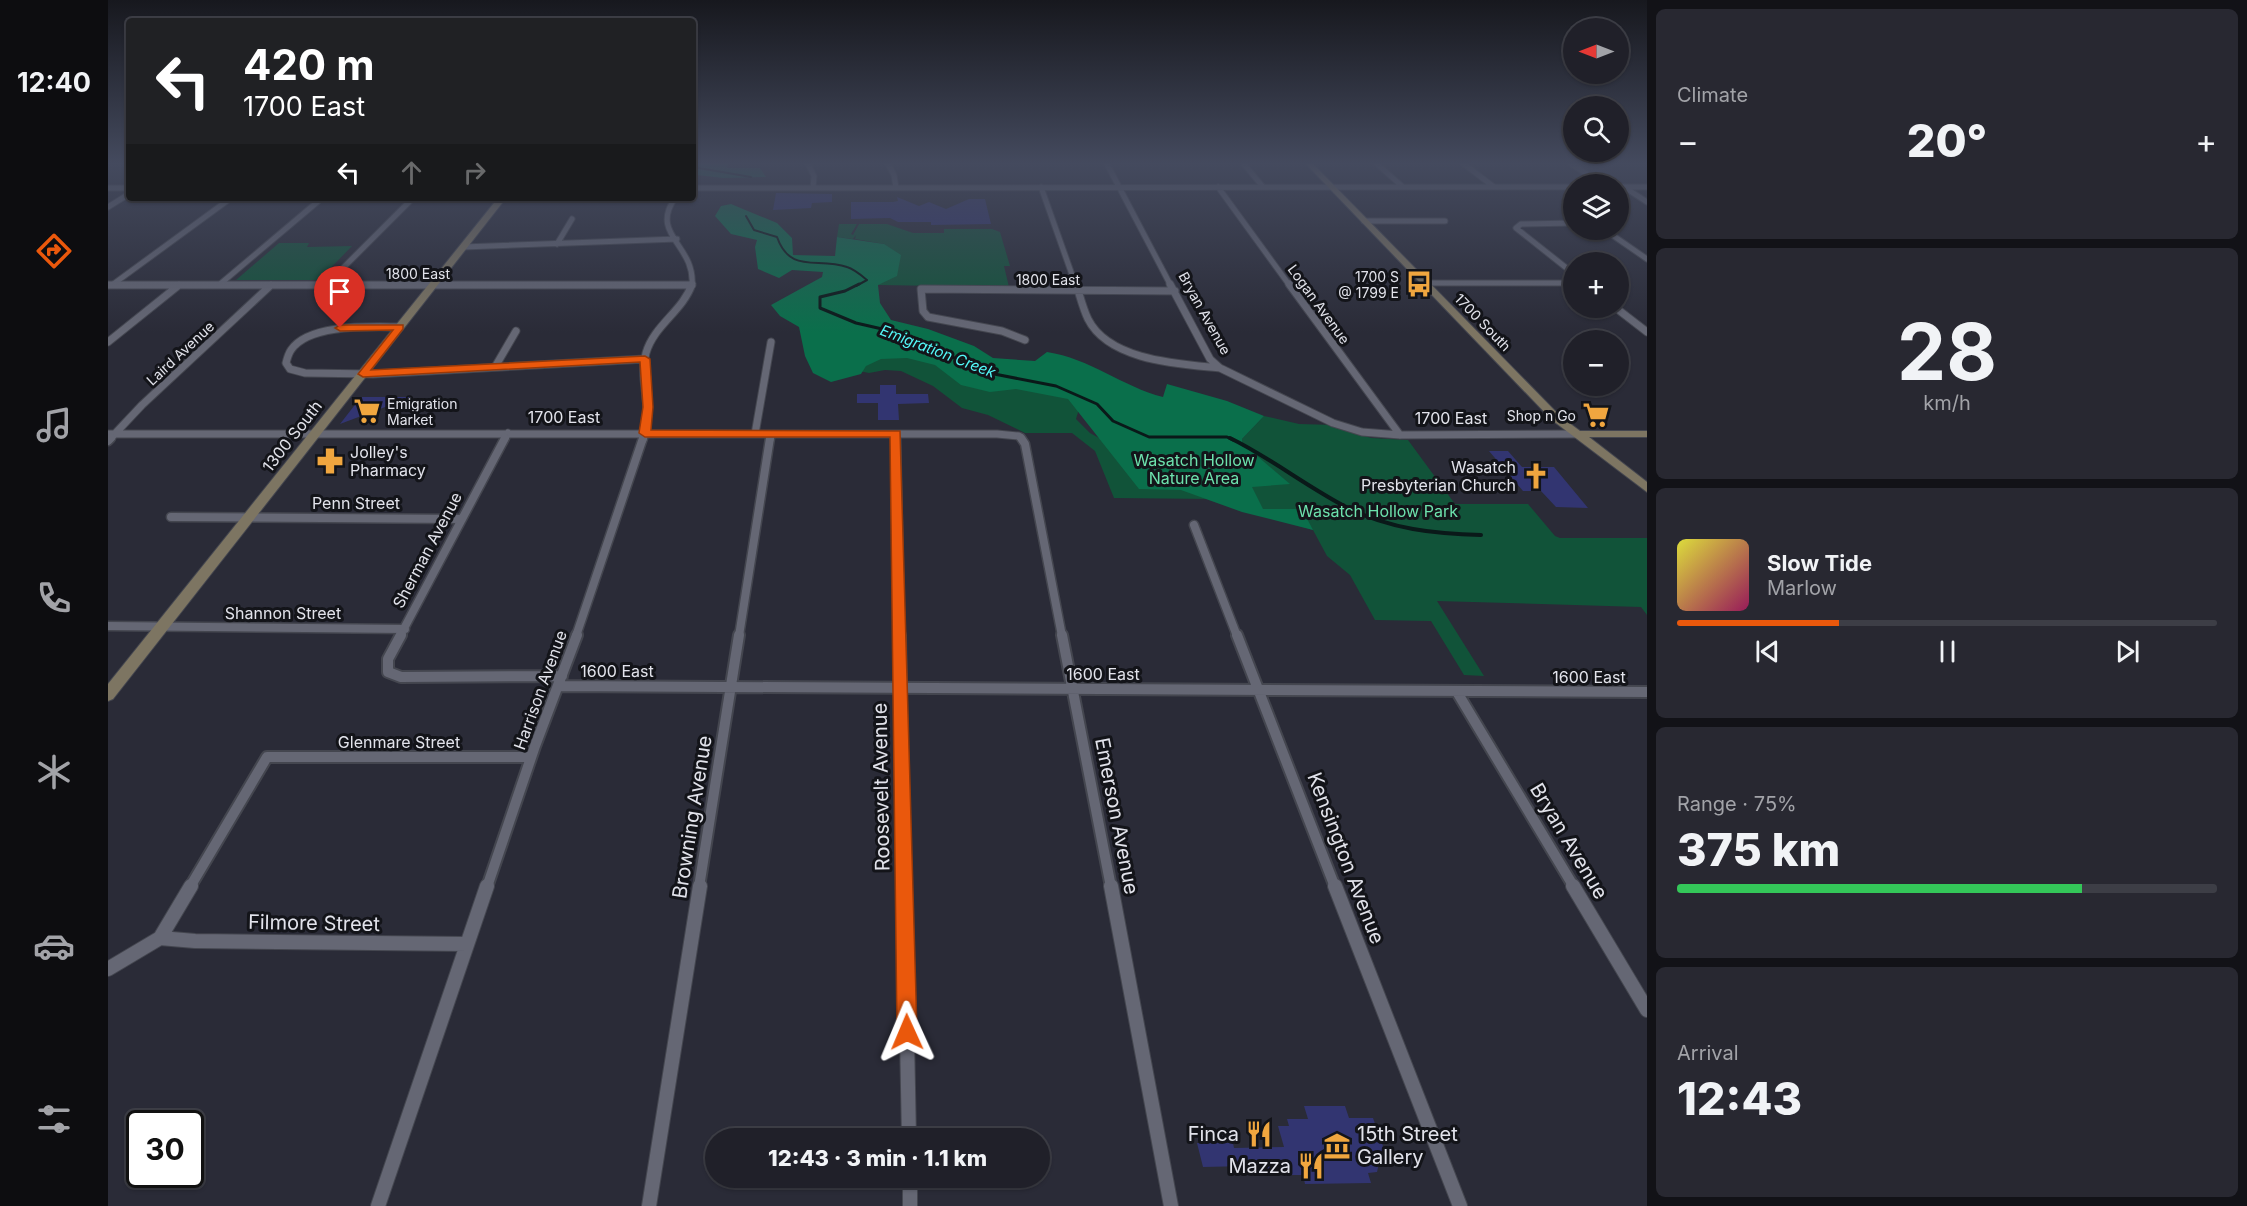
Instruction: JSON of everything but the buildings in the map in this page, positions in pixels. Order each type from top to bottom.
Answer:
[{"type":"street","points":[[110,285],[200,220]]},
{"type":"street","points":[[219,285],[296,220]]},
{"type":"street","points":[[326,285],[390,220]]},
{"type":"street","name":"1300 South","points":[[108,695],[484,220]]},
{"type":"street","points":[[557,244],[571,220]]},
{"type":"street","points":[[400,327],[329,330],[304,340],[286,360],[287,366],[298,372],[363,374],[645,359],[648,346],[688,294],[692,285],[690,259],[667,228],[664,220]]},
{"type":"street","points":[[1053,220],[1089,321],[1096,332],[1118,346],[1160,360],[1220,368]]},
{"type":"street","name":"Bryan Avenue","points":[[1137,220],[1210,359],[1220,368],[1333,423],[1362,432],[1400,435]]},
{"type":"street","name":"Logan Avenue","points":[[1242,220],[1400,435]]},
{"type":"street","points":[[1364,221],[1445,221]]},
{"type":"street","name":"1700 South","points":[[1364,221],[1556,418],[1630,473],[1647,489]]},
{"type":"street","points":[[1563,223],[1521,224],[1516,228],[1563,265]]},
{"type":"street","points":[[463,247],[677,239]]},
{"type":"street","points":[[1619,240],[1647,259]]},
{"type":"street","points":[[1424,283],[1563,283]]},
{"type":"street","name":"1800 East","points":[[110,285],[692,285]]},
{"type":"street","points":[[108,342],[179,285]]},
{"type":"street","name":"Laird Avenue","points":[[108,441],[112,434],[142,405],[271,285]]},
{"type":"street","name":"1800 East","points":[[1025,340],[1002,331],[928,317],[923,311],[921,289],[1175,291]]},
{"type":"street","points":[[1629,318],[1647,332]]},
{"type":"street","points":[[495,368],[516,331]]},
{"type":"street","points":[[755,434],[771,342]]},
{"type":"street","name":"Harrison Avenue","points":[[378,1206],[531,757],[560,681],[645,433],[648,407],[645,359]]},
{"type":"street","name":"1700 East","points":[[112,434],[645,433],[1007,434],[1019,436]]},
{"type":"street","name":"Sherman Avenue","points":[[400,677],[388,672],[387,666],[508,434]]},
{"type":"street","name":"Browning Avenue","points":[[649,1206],[771,434]]},
{"type":"street","name":"Roosevelt Avenue","points":[[896,434],[909,1128]]},
{"type":"street","points":[[1599,434],[1617,453],[1630,473]]},
{"type":"street","name":"1700 East","points":[[1400,435],[1647,434]]},
{"type":"street","name":"Emerson Avenue","points":[[1019,436],[1025,444],[1171,1206]]},
{"type":"street","name":"Penn Street","points":[[171,517],[462,519]]},
{"type":"street","name":"Kensington Avenue","points":[[1194,525],[1460,1206]]},
{"type":"street","name":"Shannon Street","points":[[108,626],[405,629]]},
{"type":"street","name":"1600 East","points":[[400,677],[731,687],[1647,692]]},
{"type":"street","name":"Bryan Avenue","points":[[1457,692],[1647,1010]]},
{"type":"street","name":"Glenmare Street","points":[[160,938],[267,757],[531,757]]},
{"type":"street","points":[[108,969],[160,938]]},
{"type":"street","name":"Filmore Street","points":[[160,938],[195,941],[467,944]]},
{"type":"street","points":[[910,1188],[910,1206]]},
{"type":"green space","name":"Wasatch Hollow Nature Area","points":[[719,220],[770,220],[777,223],[792,238],[793,255],[835,256],[837,237],[884,244],[901,255],[897,276],[878,285],[880,303],[891,320],[928,329],[974,346],[993,358],[1035,361],[1047,352],[1062,355],[1092,366],[1134,387],[1163,397],[1167,384],[1227,401],[1264,416],[1242,439],[1242,443],[1290,484],[1252,487],[1263,509],[1302,509],[1313,530],[1242,512],[1181,490],[1139,489],[1068,399],[1016,389],[990,392],[961,385],[935,365],[907,358],[881,359],[866,366],[861,374],[831,382],[813,373],[805,356],[799,327],[780,316],[771,305],[822,277],[823,272],[792,270],[779,278],[758,269],[755,247],[757,240],[731,234]]},
{"type":"green space","points":[[839,224],[857,224],[851,234],[853,235],[859,224],[887,224],[913,233],[944,233],[944,229],[992,229],[1000,232],[1010,266],[1004,266],[1009,287],[878,285],[884,244],[855,239],[856,235],[853,239],[837,237]]},
{"type":"green space","points":[[279,243],[309,243],[307,247],[352,246],[319,280],[236,280]]},
{"type":"green space","name":"Wasatch Hollow Park","points":[[843,337],[1017,388],[1069,398],[1079,409],[1076,419],[1090,433],[1099,438],[1248,448],[1242,443],[1242,439],[1264,416],[1299,424],[1334,425],[1371,438],[1408,440],[1455,504],[1528,504],[1555,536],[1560,538],[1647,538],[1647,615],[1641,607],[1437,601],[1484,676],[1464,675],[1431,621],[1375,620],[1350,575],[1327,556],[1313,530],[1212,499],[1114,498],[1095,451],[1072,433],[1025,433],[988,415],[962,408],[933,386],[901,371],[885,370],[869,373],[859,371]]},
{"type":"waterway","name":"Emigration Creek","points":[[748,220],[754,230],[777,237],[789,256],[806,262],[847,267],[867,280],[856,286]]},
{"type":"waterway","name":"Emigration Creek","points":[[859,284],[845,291],[820,297],[820,308],[856,323],[891,331],[919,341],[984,372],[1056,386],[1097,404],[1113,421],[1149,437],[1227,437],[1233,440]]},
{"type":"waterway","name":"Emigration Creek","points":[[1230,438],[1333,500],[1364,515],[1413,529],[1481,535]]},
{"type":"place","name":"1700 S @ 1799 E","points":[[1419,284]]},
{"type":"place","name":"Emigration Market","points":[[367,411]]},
{"type":"place","name":"Shop n Go","points":[[1596,415]]},
{"type":"place","name":"Jolley's Pharmacy","points":[[330,461]]},
{"type":"place","name":"Wasatch Presbyterian Church","points":[[1536,476]]},
{"type":"place","name":"Finca","points":[[1259,1134]]},
{"type":"place","name":"15th Street Gallery","points":[[1337,1146]]},
{"type":"place","name":"Mazza","points":[[1311,1166]]},
{"type":"route","points":[[340,328],[400,327],[363,374],[645,359],[648,407],[645,433],[896,434],[907,1032]]}]
